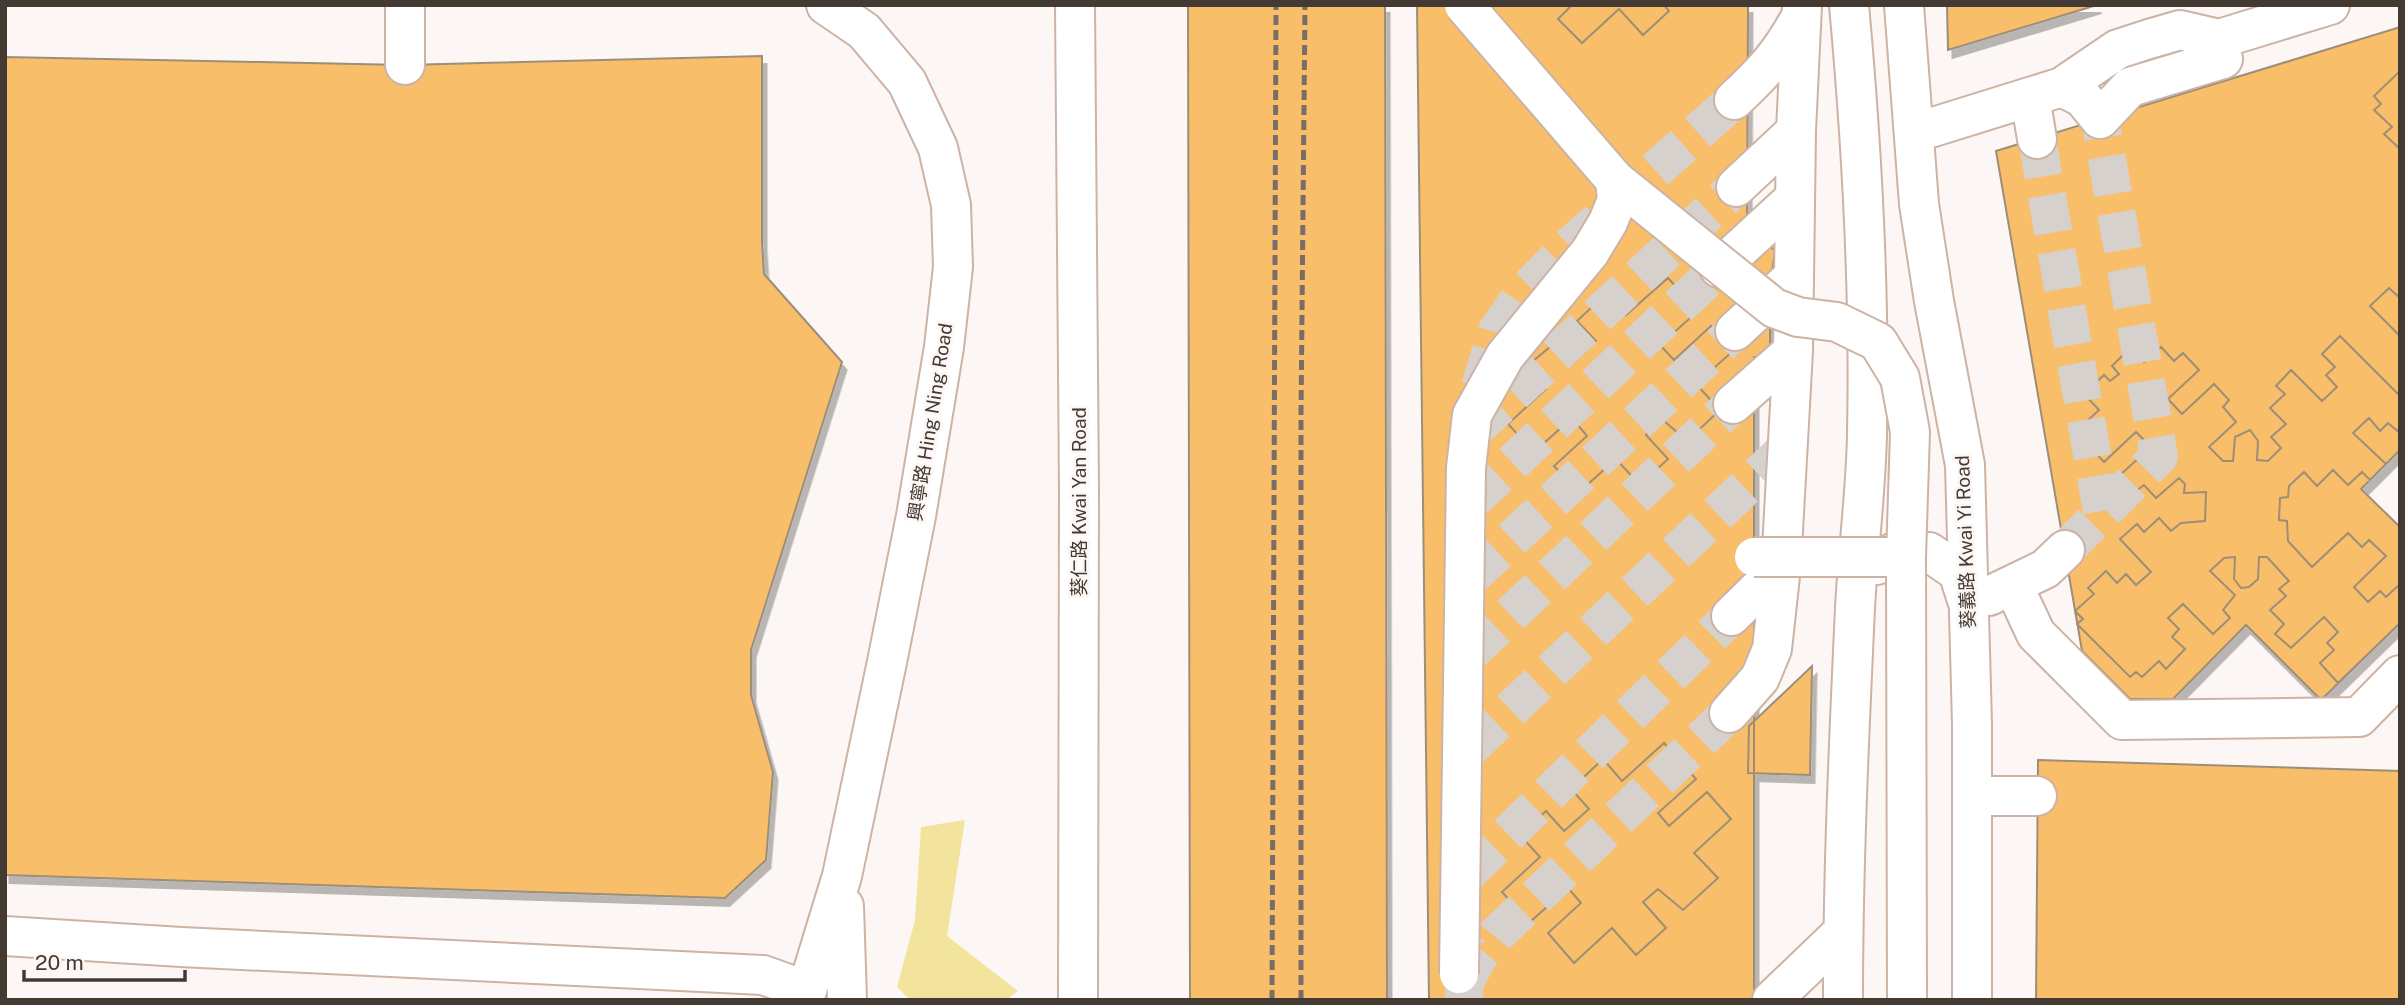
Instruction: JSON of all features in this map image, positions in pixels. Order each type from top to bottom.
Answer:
[{"type":"street","points":[[405,5],[405,65]]},
{"type":"street","name":"興寧路 Hing Ning Road","points":[[804,1000],[842,876],[916,516],[944,347],[953,267],[951,205],[937,148],[908,82],[864,32],[825,5]]},
{"type":"street","name":"葵仁路 Kwai Yan Road","points":[[1075,5],[1079,491],[1078,1000]]},
{"type":"street","points":[[1464,5],[1615,180],[1774,308],[1798,317],[1837,321],[1878,342],[1900,378],[1910,432],[1906,556],[1908,1000]]},
{"type":"street","points":[[1843,1000],[1855,606],[1867,435],[1865,268],[1859,117],[1849,5]]},
{"type":"street","name":"葵義路 Kwai Yi Road","points":[[1903,5],[1919,204],[1965,465],[1973,796],[1972,1000]]},
{"type":"street","points":[[1914,133],[2046,92],[2118,49],[2148,39],[2180,30],[2219,39],[2330,5]]},
{"type":"street","points":[[1734,100],[1763,74],[1785,47],[1802,10]]},
{"type":"street","points":[[1729,713],[1760,678],[1772,649],[1768,562],[1793,351],[1796,131],[1802,10]]},
{"type":"street","points":[[2046,92],[2083,99],[2100,119],[2130,87],[2223,59],[2219,39]]},
{"type":"street","points":[[2037,139],[2046,92]]},
{"type":"street","points":[[1736,187],[1796,131]]},
{"type":"street","points":[[1459,974],[1466,468],[1472,415],[1505,356],[1590,252],[1608,222],[1617,200],[1615,180]]},
{"type":"street","points":[[1719,268],[1795,198]]},
{"type":"street","points":[[1735,331],[1795,276]]},
{"type":"street","points":[[1733,404],[1793,351]]},
{"type":"street","points":[[1855,606],[1866,573],[1894,552],[1930,552],[1958,572],[1969,606],[2045,569],[2065,550]]},
{"type":"street","points":[[1768,562],[1906,556]]},
{"type":"street","points":[[1731,616],[1768,562]]},
{"type":"street","points":[[2013,584],[2036,634],[2122,720],[2359,717],[2400,675]]},
{"type":"street","points":[[1973,796],[2037,796]]},
{"type":"street","name":"興寧路 Hing Ning Road","points":[[842,876],[847,1000]]},
{"type":"street","points":[[1781,996],[1843,932]]},
{"type":"street","points":[[5,936],[763,975],[788,984],[804,1000]]},
{"type":"shaded area","points":[[965,820],[947,936],[1018,991],[1006,1000],[910,1000],[897,987],[915,920],[921,827]]},
{"type":"building","points":[[1188,5],[1385,5],[1387,1000],[1190,1000]]},
{"type":"building","points":[[1417,5],[1748,5],[1747,231],[1775,250],[1770,288],[1770,357],[1754,357],[1754,1000],[1429,1000]]},
{"type":"building","points":[[1572,5],[1664,5],[1669,11],[1643,35],[1619,9],[1582,43],[1558,19]]},
{"type":"building","points":[[1947,5],[2097,5],[1948,50]]},
{"type":"building","points":[[2400,27],[2400,450],[2361,489],[2400,527],[2400,623],[2321,700],[2246,625],[2173,699],[2130,699],[2082,651],[1996,151]]},
{"type":"building","points":[[762,56],[764,274],[842,362],[751,650],[751,695],[773,772],[766,860],[725,898],[5,875],[5,57],[405,65]]},
{"type":"building","points":[[2400,71],[2400,149],[2384,134],[2392,127],[2374,110],[2381,104],[2374,96]]},
{"type":"building","points":[[1668,278],[1698,311],[1660,345],[1674,360],[1711,326],[1733,351],[1696,384],[1720,410],[1687,441],[1662,419],[1646,435],[1668,459],[1640,485],[1616,459],[1578,493],[1554,466],[1587,436],[1572,418],[1534,452],[1508,424],[1546,389],[1526,367],[1551,346],[1569,366],[1596,341],[1577,321],[1607,293],[1626,315]]},
{"type":"building","points":[[2389,288],[2400,298],[2400,336],[2370,306]]},
{"type":"building","points":[[2340,336],[2400,396],[2400,433],[2388,423],[2380,431],[2369,418],[2353,433],[2386,464],[2370,480],[2362,472],[2348,485],[2333,470],[2317,486],[2304,472],[2289,486],[2288,497],[2280,498],[2279,520],[2287,521],[2288,541],[2312,567],[2348,533],[2362,547],[2369,540],[2386,556],[2354,587],[2368,602],[2380,591],[2386,597],[2400,584],[2400,623],[2338,683],[2320,663],[2334,650],[2327,643],[2338,632],[2324,617],[2291,648],[2275,634],[2284,624],[2270,610],[2286,596],[2279,589],[2289,581],[2267,557],[2259,557],[2258,579],[2249,587],[2241,588],[2234,579],[2235,557],[2224,558],[2210,571],[2235,595],[2223,610],[2230,618],[2213,634],[2183,604],[2168,618],[2179,629],[2172,637],[2185,649],[2166,669],[2159,661],[2142,677],[2136,672],[2130,677],[2077,624],[2083,619],[2075,611],[2094,594],[2088,588],[2106,571],[2117,583],[2126,574],[2136,585],[2151,572],[2120,539],[2137,524],[2144,532],[2159,518],[2171,531],[2181,523],[2205,521],[2206,492],[2184,493],[2185,484],[2179,478],[2156,498],[2144,485],[2135,492],[2120,475],[2151,447],[2136,432],[2104,462],[2089,446],[2098,438],[2084,424],[2099,410],[2084,394],[2104,375],[2110,381],[2119,374],[2112,366],[2131,347],[2144,362],[2161,347],[2174,361],[2183,353],[2199,370],[2168,399],[2182,414],[2214,384],[2229,400],[2223,407],[2236,422],[2209,447],[2223,461],[2233,461],[2235,437],[2250,430],[2258,441],[2257,460],[2268,461],[2281,448],[2271,437],[2286,424],[2270,408],[2285,394],[2276,386],[2291,370],[2322,401],[2337,387],[2326,375],[2335,367],[2322,354]]},
{"type":"building","points":[[1812,666],[1810,775],[1748,773],[1749,726]]},
{"type":"building","points":[[1664,743],[1696,779],[1658,813],[1669,826],[1707,792],[1731,819],[1694,853],[1718,878],[1683,910],[1658,889],[1643,902],[1666,928],[1636,955],[1612,928],[1574,963],[1548,933],[1581,903],[1568,888],[1530,922],[1502,892],[1540,857],[1520,835],[1546,811],[1564,831],[1589,809],[1571,789],[1603,759],[1622,781]]},
{"type":"building","points":[[2038,760],[2400,771],[2400,1000],[2036,1000]]},
{"type":"tunnel","points":[[1480,387],[1497,331],[1523,293],[1571,245],[1734,100]]},
{"type":"tunnel","points":[[2065,550],[2159,456],[2100,119]]},
{"type":"tunnel","points":[[2037,139],[2102,511]]},
{"type":"tunnel","points":[[1472,432],[1736,187]]},
{"type":"tunnel","points":[[1471,502],[1719,268]]},
{"type":"tunnel","points":[[1470,578],[1735,331]]},
{"type":"tunnel","points":[[1469,654],[1733,404]]},
{"type":"tunnel","points":[[1469,749],[1789,446]]},
{"type":"tunnel","points":[[1467,874],[1731,616]]},
{"type":"tunnel","points":[[1464,984],[1478,957],[1496,935],[1729,713]]},
{"type":"tunnel","points":[[1464,1000],[1465,939]]},
{"type":"railway","points":[[1272,1000],[1276,5]]},
{"type":"railway","points":[[1301,1000],[1301,415],[1305,5]]}]
